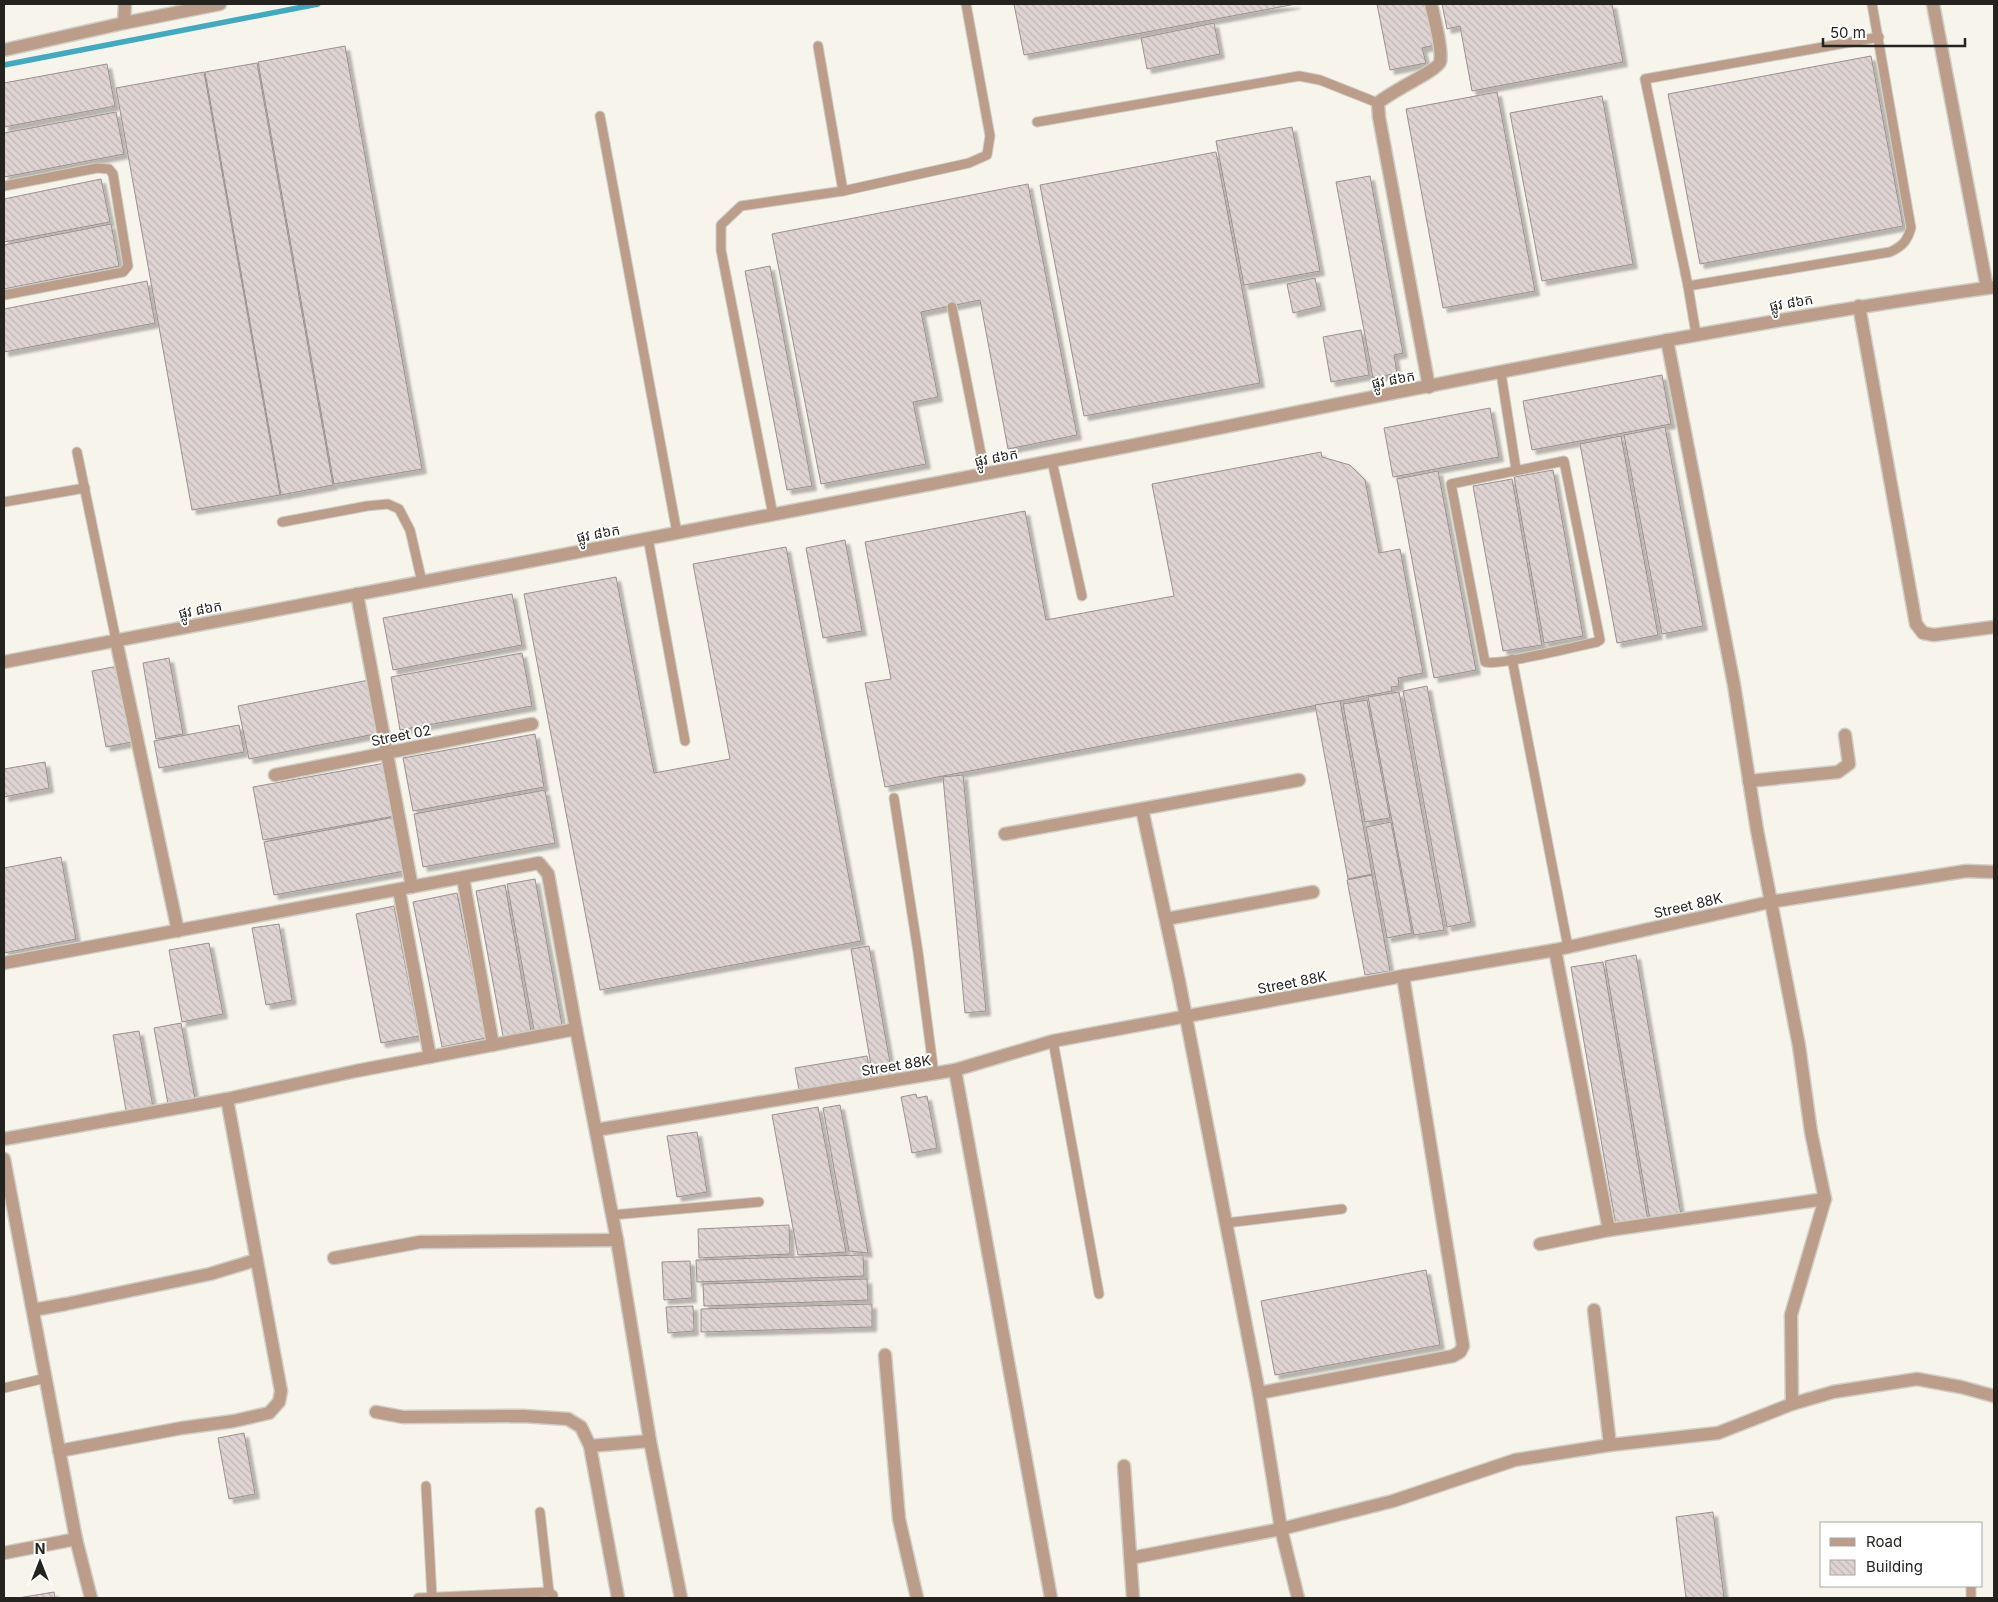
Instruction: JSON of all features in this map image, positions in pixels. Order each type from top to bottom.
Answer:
[{"type":"street","points":[[124,23],[125,4]]},
{"type":"street","points":[[4,50],[220,4]]},
{"type":"street","points":[[1429,387],[1378,103],[1387,95],[1434,70],[1440,64],[1441,55],[1431,4]]},
{"type":"street","points":[[1933,4],[1990,288]]},
{"type":"street","name":"ផ្លូវ ៨៦ក","points":[[4,662],[985,474],[1696,334],[1859,306],[1990,288]]},
{"type":"street","points":[[1859,306],[1916,624],[1923,633],[1934,635],[1994,627]]},
{"type":"street","points":[[1667,340],[1734,686],[1770,902],[1799,1046],[1811,1132],[1824,1199],[1791,1315],[1792,1404]]},
{"type":"street","points":[[357,594],[412,887]]},
{"type":"street","points":[[116,640],[178,930]]},
{"type":"street","name":"Street 02","points":[[275,775],[532,724]]},
{"type":"street","points":[[1749,781],[1838,772],[1849,764],[1845,735]]},
{"type":"street","points":[[1005,834],[1299,780]]},
{"type":"street","points":[[1142,809],[1186,1017],[1259,1393],[1281,1529],[1298,1598]]},
{"type":"street","points":[[4,962],[539,863],[548,874],[612,1215],[650,1441],[681,1598]]},
{"type":"street","name":"Street 88K","points":[[596,1130],[955,1070],[1054,1041],[1403,976],[1555,950],[1770,902],[1966,871],[1994,872]]},
{"type":"street","points":[[463,878],[493,1044]]},
{"type":"street","points":[[398,890],[430,1057]]},
{"type":"street","points":[[1166,920],[1313,892]]},
{"type":"street","points":[[1555,950],[1609,1230]]},
{"type":"street","points":[[1259,1393],[1453,1356],[1460,1352],[1463,1346],[1403,976]]},
{"type":"street","points":[[4,1139],[227,1099],[493,1044],[576,1029]]},
{"type":"street","points":[[955,1070],[1051,1598]]},
{"type":"street","points":[[59,1451],[182,1428],[234,1422],[269,1413],[279,1402],[280,1391],[227,1099]]},
{"type":"street","points":[[4,1159],[76,1539],[91,1598]]},
{"type":"street","points":[[1540,1244],[1609,1230],[1824,1199]]},
{"type":"street","points":[[334,1258],[420,1242],[616,1240]]},
{"type":"street","points":[[33,1310],[210,1274],[256,1260]]},
{"type":"street","points":[[1594,1310],[1610,1445]]},
{"type":"street","points":[[885,1355],[899,1519],[917,1598]]},
{"type":"street","points":[[1131,1558],[1281,1529],[1393,1501],[1515,1460],[1610,1445],[1718,1432],[1792,1404],[1833,1392],[1917,1379],[1961,1386],[1994,1396]]},
{"type":"street","points":[[376,1412],[410,1418],[523,1416],[568,1419],[581,1427],[590,1446],[618,1598]]},
{"type":"street","points":[[590,1446],[650,1441]]},
{"type":"street","points":[[1124,1466],[1133,1598]]},
{"type":"street","points":[[4,1553],[76,1539]]},
{"type":"lane","points":[[773,515],[720,250],[722,225],[741,206],[843,191],[969,163],[987,156],[990,136],[966,4]]},
{"type":"lane","points":[[1688,286],[1890,252],[1900,247],[1908,239],[1911,228],[1872,4]]},
{"type":"lane","points":[[1696,334],[1688,286],[1645,79],[1879,37]]},
{"type":"lane","points":[[818,46],[843,191]]},
{"type":"lane","points":[[1037,122],[1299,76],[1320,80],[1378,103]]},
{"type":"lane","points":[[600,116],[677,533]]},
{"type":"lane","points":[[4,186],[97,168],[109,169],[113,174],[128,266],[123,272],[4,295]]},
{"type":"lane","points":[[952,307],[985,474]]},
{"type":"lane","points":[[1501,373],[1516,470]]},
{"type":"lane","points":[[77,452],[116,640]]},
{"type":"lane","points":[[1052,461],[1082,596]]},
{"type":"lane","points":[[1562,461],[1566,463],[1600,640],[1512,659],[1490,664],[1486,662],[1451,486],[1454,482],[1562,461]]},
{"type":"lane","points":[[4,502],[85,488]]},
{"type":"lane","points":[[282,522],[366,506],[388,504],[398,510],[410,530],[422,582]]},
{"type":"lane","points":[[648,538],[685,741]]},
{"type":"lane","points":[[1512,659],[1568,947]]},
{"type":"lane","points":[[894,798],[918,952],[934,1074]]},
{"type":"lane","points":[[1054,1041],[1099,1294]]},
{"type":"lane","points":[[612,1215],[759,1202]]},
{"type":"lane","points":[[1226,1223],[1342,1209]]},
{"type":"lane","points":[[4,1388],[46,1378]]},
{"type":"lane","points":[[426,1486],[432,1598]]},
{"type":"lane","points":[[418,1598],[551,1595],[540,1512]]},
{"type":"building","points":[[1014,4],[1296,4],[1024,55]]},
{"type":"building","points":[[1377,4],[1426,4],[1435,45],[1422,48],[1426,63],[1390,70]]},
{"type":"building","points":[[1442,4],[1612,4],[1623,62],[1472,91],[1460,26],[1447,29]]},
{"type":"building","points":[[1214,23],[1220,54],[1147,69],[1141,38]]},
{"type":"building","points":[[345,46],[422,469],[334,484],[258,62]]},
{"type":"building","points":[[1871,56],[1903,226],[1700,264],[1668,94]]},
{"type":"building","points":[[257,63],[333,485],[281,495],[205,72]]},
{"type":"building","points":[[107,64],[115,106],[4,127],[4,83]]},
{"type":"building","points":[[204,72],[280,495],[192,510],[116,88]]},
{"type":"building","points":[[1497,92],[1535,291],[1443,308],[1406,109]]},
{"type":"building","points":[[1602,96],[1633,264],[1542,281],[1510,113]]},
{"type":"building","points":[[116,112],[124,154],[4,177],[4,133]]},
{"type":"building","points":[[1292,127],[1320,271],[1244,285],[1216,141]]},
{"type":"building","points":[[1216,152],[1260,383],[1084,416],[1040,185]]},
{"type":"building","points":[[1370,176],[1403,353],[1394,355],[1397,373],[1373,378],[1336,182]]},
{"type":"building","points":[[101,179],[110,222],[4,242],[4,199]]},
{"type":"building","points":[[1028,184],[1077,435],[1008,449],[980,300],[921,312],[938,397],[913,402],[926,464],[821,484],[772,234]]},
{"type":"building","points":[[111,224],[119,266],[4,289],[4,245]]},
{"type":"building","points":[[770,266],[812,486],[787,490],[745,271]]},
{"type":"building","points":[[1315,278],[1321,306],[1293,313],[1287,284]]},
{"type":"building","points":[[147,281],[155,323],[4,352],[4,309]]},
{"type":"building","points":[[1361,330],[1369,375],[1331,382],[1323,337]]},
{"type":"building","points":[[1662,375],[1671,424],[1532,450],[1523,401]]},
{"type":"building","points":[[1490,408],[1499,457],[1393,477],[1384,428]]},
{"type":"building","points":[[1665,427],[1703,626],[1662,634],[1624,435]]},
{"type":"building","points":[[1621,436],[1658,635],[1617,643],[1580,444]]},
{"type":"building","points":[[1321,452],[1322,457],[1350,465],[1365,480],[1379,553],[1400,549],[1423,673],[1398,678],[1399,686],[1391,687],[1392,691],[885,787],[865,683],[891,679],[865,542],[1025,511],[1046,620],[1174,596],[1152,484]]},
{"type":"building","points":[[1553,470],[1583,636],[1544,643],[1514,477]]},
{"type":"building","points":[[1438,471],[1476,670],[1434,678],[1397,479]]},
{"type":"building","points":[[1512,479],[1542,645],[1503,651],[1473,486]]},
{"type":"building","points":[[845,540],[862,631],[823,638],[806,548]]},
{"type":"building","points":[[786,547],[861,941],[600,990],[524,594],[616,577],[654,773],[730,759],[693,564]]},
{"type":"building","points":[[512,594],[522,645],[393,670],[383,618]]},
{"type":"building","points":[[522,653],[532,706],[400,730],[391,677]]},
{"type":"building","points":[[169,658],[183,734],[156,739],[143,663]]},
{"type":"building","points":[[118,666],[132,742],[106,747],[92,671]]},
{"type":"building","points":[[369,680],[380,733],[249,759],[238,706]]},
{"type":"building","points":[[1427,686],[1471,922],[1447,927],[1403,691]]},
{"type":"building","points":[[1399,692],[1444,930],[1414,935],[1368,697]]},
{"type":"building","points":[[1367,700],[1390,818],[1365,822],[1343,704]]},
{"type":"building","points":[[1340,701],[1372,874],[1348,879],[1315,705]]},
{"type":"building","points":[[239,725],[244,752],[159,768],[154,741]]},
{"type":"building","points":[[535,734],[544,787],[413,811],[403,758]]},
{"type":"building","points":[[45,762],[49,788],[4,797],[4,769]]},
{"type":"building","points":[[385,763],[395,816],[263,840],[253,787]]},
{"type":"building","points":[[963,775],[986,1011],[965,1013],[943,777]]},
{"type":"building","points":[[545,790],[555,843],[423,867],[414,814]]},
{"type":"building","points":[[395,817],[405,871],[274,895],[264,842]]},
{"type":"building","points":[[1391,822],[1412,933],[1387,938],[1366,827]]},
{"type":"building","points":[[61,857],[76,939],[4,953],[4,868]]},
{"type":"building","points":[[1372,875],[1390,971],[1365,975],[1347,880]]},
{"type":"building","points":[[535,879],[562,1025],[534,1030],[507,884]]},
{"type":"building","points":[[505,885],[531,1031],[503,1036],[476,891]]},
{"type":"building","points":[[457,893],[486,1038],[442,1047],[413,902]]},
{"type":"building","points":[[394,906],[419,1036],[381,1043],[356,914]]},
{"type":"building","points":[[279,924],[292,1000],[266,1005],[252,928]]},
{"type":"building","points":[[209,943],[223,1014],[182,1022],[169,950]]},
{"type":"building","points":[[869,946],[891,1068],[872,1071],[851,949]]},
{"type":"building","points":[[1636,955],[1681,1215],[1650,1220],[1605,961]]},
{"type":"building","points":[[1603,962],[1648,1221],[1616,1226],[1571,967]]},
{"type":"building","points":[[181,1023],[195,1099],[168,1104],[154,1028]]},
{"type":"building","points":[[139,1031],[153,1107],[126,1111],[113,1035]]},
{"type":"building","points":[[867,1056],[871,1077],[799,1090],[795,1068]]},
{"type":"building","points":[[916,1094],[917,1098],[927,1096],[937,1148],[912,1153],[901,1097]]},
{"type":"building","points":[[840,1105],[868,1253],[849,1251],[823,1108]]},
{"type":"building","points":[[818,1107],[846,1252],[798,1255],[772,1115]]},
{"type":"building","points":[[697,1132],[707,1192],[677,1197],[667,1136]]},
{"type":"building","points":[[789,1225],[790,1254],[699,1258],[698,1229]]},
{"type":"building","points":[[863,1255],[864,1276],[697,1282],[696,1260]]},
{"type":"building","points":[[690,1261],[692,1298],[664,1300],[662,1262]]},
{"type":"building","points":[[1426,1270],[1440,1345],[1275,1375],[1261,1301]]},
{"type":"building","points":[[867,1279],[868,1300],[704,1306],[703,1284]]},
{"type":"building","points":[[872,1304],[872,1327],[701,1332],[701,1309]]},
{"type":"building","points":[[693,1306],[694,1331],[668,1333],[666,1307]]},
{"type":"building","points":[[244,1433],[255,1494],[229,1499],[218,1438]]},
{"type":"building","points":[[1713,1512],[1724,1598],[1686,1598],[1676,1517]]},
{"type":"building","points":[[54,1592],[55,1598],[18,1598]]},
{"type":"waterway","points":[[4,65],[318,4]]}]
